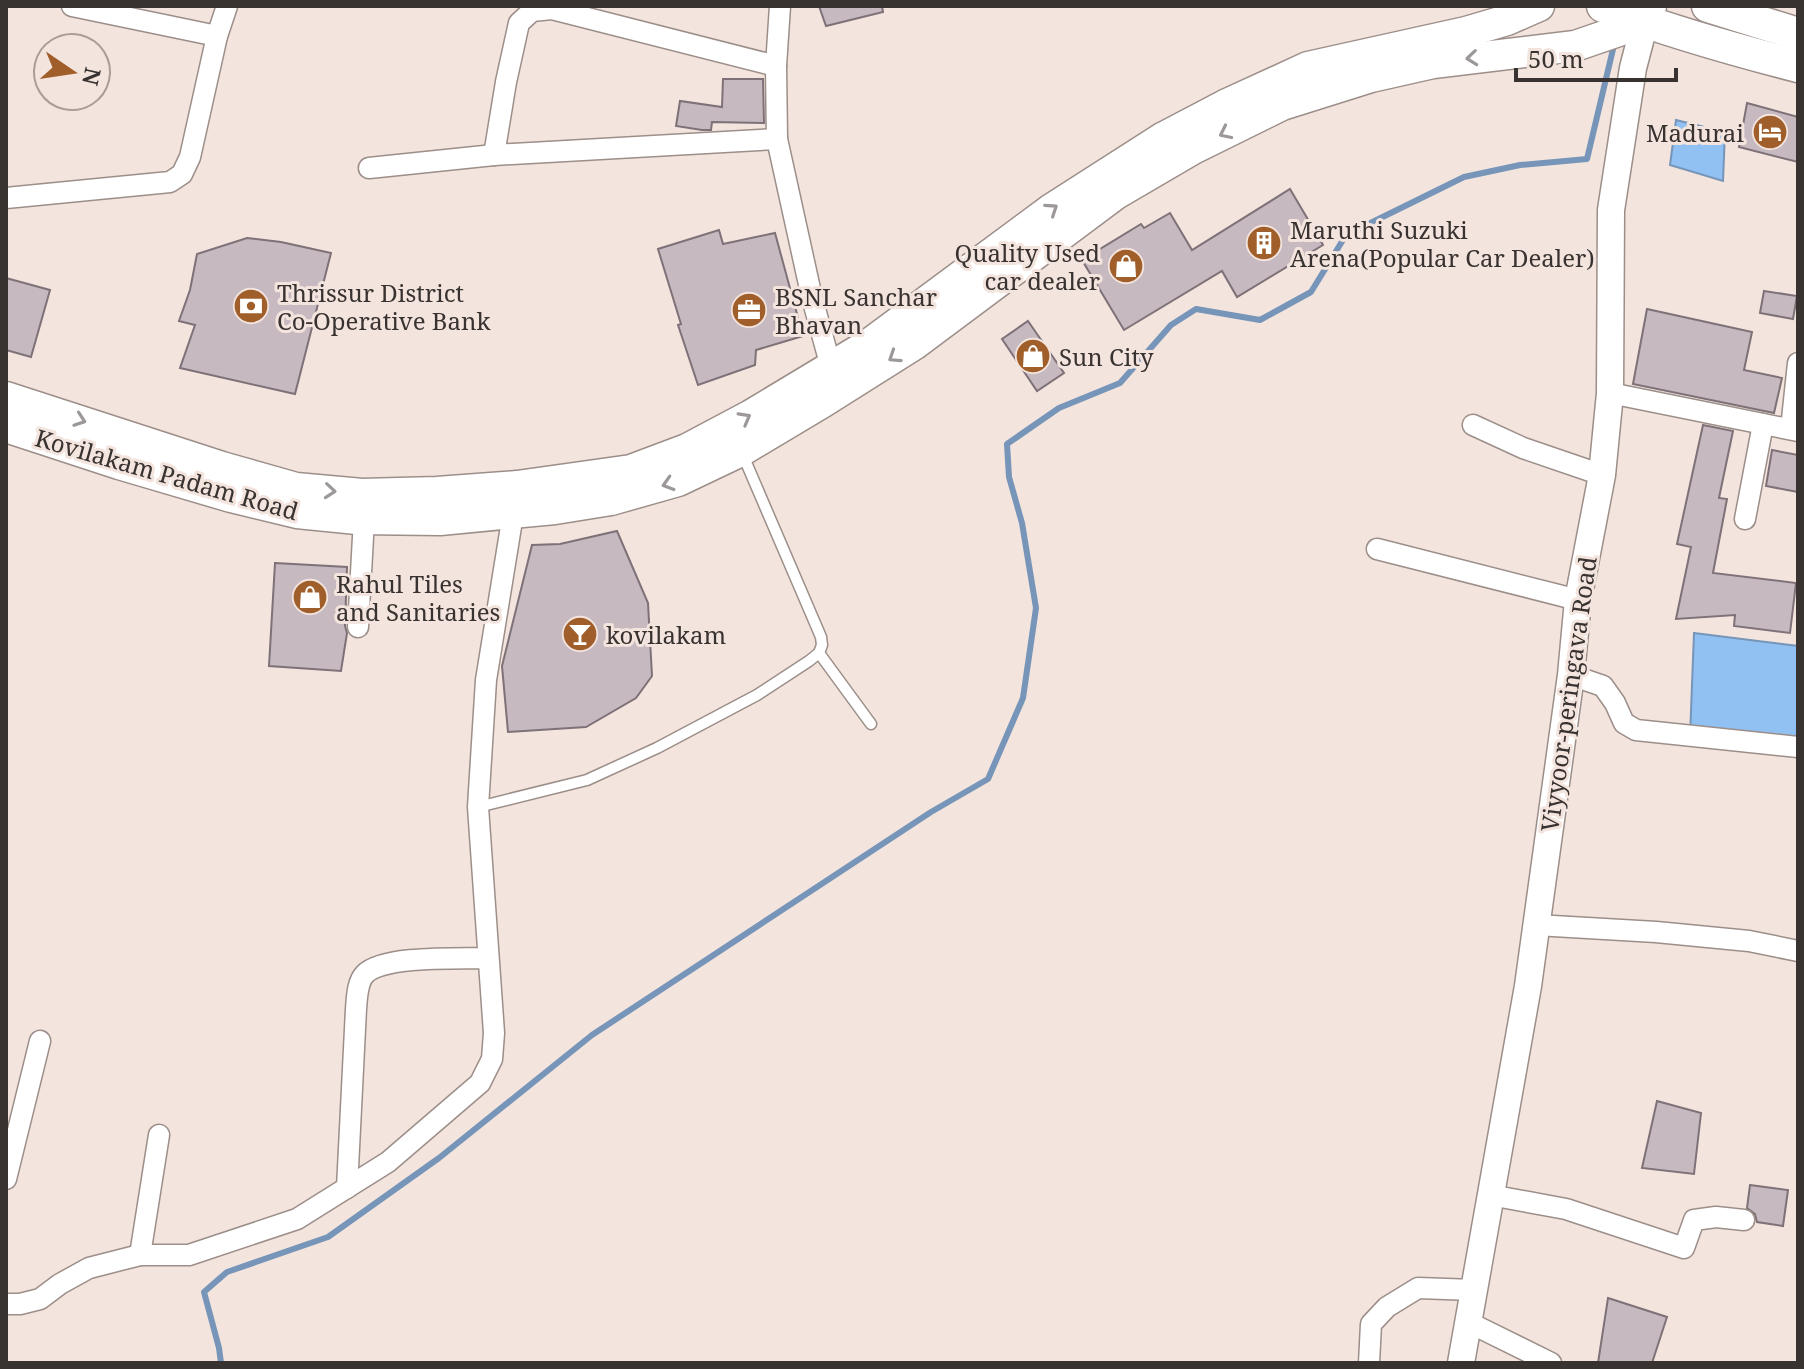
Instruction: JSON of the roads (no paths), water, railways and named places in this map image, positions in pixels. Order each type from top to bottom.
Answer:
[{"type":"main road","name":"Kovilakam Padam Road","points":[[6,397],[296,488],[362,494],[437,492],[515,499],[555,509],[625,497],[678,481],[741,451],[838,378],[869,344],[1050,210],[1164,137],[1308,67],[1466,32],[1507,20],[1539,6]]},
{"type":"main road","points":[[1708,6],[1798,34]]},
{"type":"main road","name":"Kovilakam Padam Road","points":[[6,427],[119,464],[297,513],[364,519],[440,520],[645,465],[915,344],[1116,194],[1193,149],[1282,105],[1371,77],[1433,63],[1575,46],[1626,17]]},
{"type":"main road","points":[[1626,17],[1798,66]]},
{"type":"street","points":[[72,6],[217,36]]},
{"type":"street","points":[[6,198],[170,182],[182,174],[190,157],[217,36],[227,6]]},
{"type":"street","points":[[780,6],[776,66],[777,139],[812,298],[838,378]]},
{"type":"street","points":[[494,155],[519,23],[532,11],[552,9],[776,66]]},
{"type":"street","name":"Viyyoor-peringava Road","points":[[1461,1363],[1528,986],[1571,675],[1578,600],[1602,475],[1610,393],[1611,210],[1633,68],[1626,17]]},
{"type":"street","points":[[369,168],[494,155],[777,139]]},
{"type":"street","points":[[1610,393],[1795,430],[1798,363]]},
{"type":"street","points":[[1745,519],[1763,424]]},
{"type":"street","points":[[1473,425],[1523,448],[1602,475]]},
{"type":"street","points":[[6,1304],[40,1299],[89,1268],[140,1255],[189,1255],[297,1219],[388,1162],[480,1083],[492,1059],[494,1033],[478,807],[486,680],[515,499]]},
{"type":"street","points":[[358,627],[364,519]]},
{"type":"street","points":[[1377,549],[1578,600]]},
{"type":"street","points":[[1571,675],[1603,686],[1624,723],[1636,730],[1798,747]]},
{"type":"street","points":[[1536,925],[1749,941],[1798,951]]},
{"type":"street","points":[[347,1188],[356,1009],[363,975],[392,961],[488,958]]},
{"type":"street","points":[[6,1179],[40,1041]]},
{"type":"street","points":[[140,1255],[159,1135]]},
{"type":"street","points":[[1490,1195],[1566,1209],[1684,1248],[1694,1220],[1716,1217],[1744,1220]]},
{"type":"street","points":[[1369,1363],[1371,1324],[1387,1307],[1418,1288],[1474,1290]]},
{"type":"street","points":[[1468,1322],[1551,1363]]},
{"type":"lane","points":[[478,807],[587,780],[657,748],[757,695],[819,653],[822,645],[818,628],[741,451]]},
{"type":"lane","points":[[819,653],[871,724]]},
{"type":"water","points":[[1676,120],[1725,132],[1723,181],[1670,165]]},
{"type":"water","points":[[1694,633],[1798,646],[1798,738],[1690,737]]},
{"type":"waterway","points":[[221,1363],[204,1292],[227,1272],[328,1237],[439,1158],[592,1035],[931,812],[988,779],[1023,698],[1036,608],[1022,523],[1009,477],[1007,444],[1059,408],[1120,383],[1171,325],[1196,309],[1260,320],[1311,292],[1346,235],[1464,177],[1520,165],[1587,159],[1614,45]]},
{"type":"place","name":"Madurai","points":[[1770,132]]},
{"type":"place","name":"Maruthi Suzuki Arena(Popular Car Dealer)","points":[[1264,243]]},
{"type":"place","name":"Quality Used car dealer","points":[[1126,266]]},
{"type":"place","name":"Thrissur District Co-Operative Bank","points":[[251,306]]},
{"type":"place","name":"BSNL Sanchar Bhavan","points":[[749,310]]},
{"type":"place","name":"Sun City","points":[[1033,356]]},
{"type":"place","name":"Rahul Tiles and Sanitaries","points":[[310,597]]},
{"type":"place","name":"kovilakam","points":[[580,634]]}]
